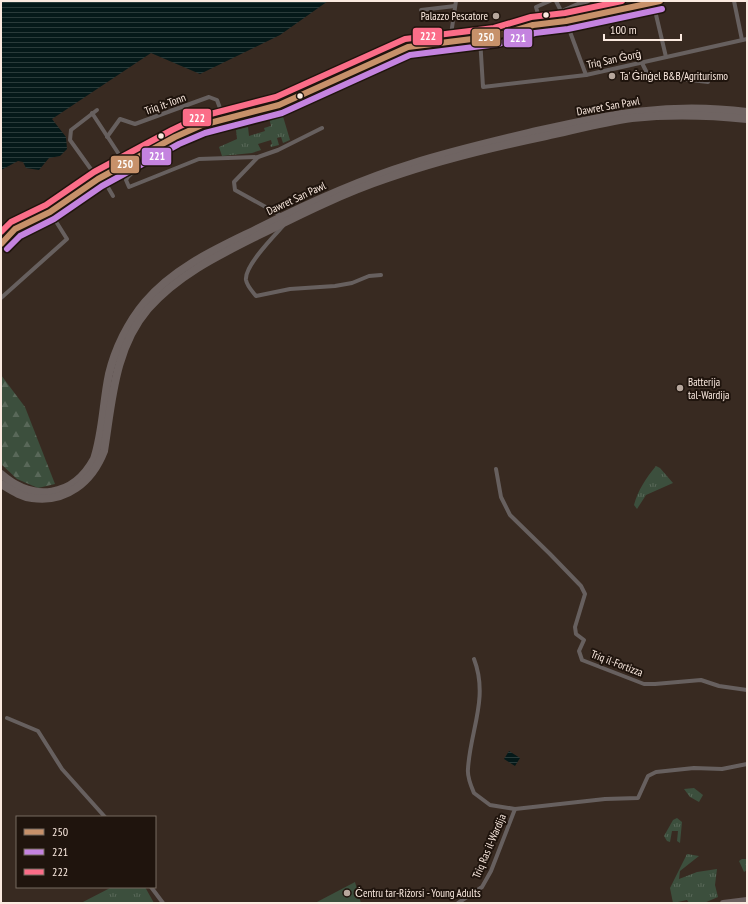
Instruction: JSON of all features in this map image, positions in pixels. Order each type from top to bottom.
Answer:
[{"type":"highway","name":"Dawret San Pawl","points":[[1,484],[17,494],[31,498],[59,497],[79,488],[94,472],[104,452],[115,378],[127,342],[148,310],[171,286],[197,268],[337,191],[410,164],[503,139],[608,115],[650,110],[692,108],[747,112]]},
{"type":"highway","name":"Dawret San Pawl","points":[[1,474],[20,488],[48,492],[66,487],[89,469],[97,450],[109,374],[122,338],[145,302],[166,281],[184,267],[284,219],[387,178],[475,152],[609,122],[651,116],[691,114],[747,119]]},
{"type":"street","points":[[538,14],[536,7],[550,1]]},
{"type":"street","points":[[556,1],[566,21],[586,75]]},
{"type":"street","points":[[1,244],[15,229],[50,212],[100,178],[202,125],[279,105],[408,47],[496,36],[533,25],[587,1]]},
{"type":"street","points":[[734,1],[744,39]]},
{"type":"street","points":[[533,25],[566,21],[656,2],[666,57]]},
{"type":"street","points":[[422,10],[456,3],[450,41]]},
{"type":"street","name":"Triq San Ġorġ","points":[[480,38],[483,86],[586,75],[744,39]]},
{"type":"street","points":[[642,63],[648,75],[708,82]]},
{"type":"street","name":"Triq it-Tonn","points":[[107,137],[120,119],[135,124],[209,97],[217,100],[224,119]]},
{"type":"street","points":[[97,110],[71,130],[70,140],[113,196]]},
{"type":"street","points":[[92,113],[126,165]]},
{"type":"street","points":[[136,159],[138,164],[137,168],[126,180],[129,187],[199,160],[258,157],[278,150],[322,128]]},
{"type":"street","points":[[258,157],[234,182],[233,186],[235,190],[284,219],[261,251],[247,274],[246,280],[250,289],[256,296],[290,289],[335,286],[352,283],[369,276],[381,276]]},
{"type":"street","points":[[1,298],[67,239],[50,212]]},
{"type":"street","name":"Triq il-Fortizza","points":[[496,469],[501,497],[510,515],[581,586],[585,594],[575,627],[576,634],[584,640],[579,651],[579,655],[582,660],[644,684],[701,680],[719,686],[747,690]]},
{"type":"street","points":[[474,660],[479,675],[481,695],[467,771],[474,794],[490,805],[515,809],[605,799],[632,799],[638,798],[648,776],[656,772],[694,768],[722,769],[747,764]]},
{"type":"street","points":[[7,718],[38,731],[62,769],[104,816]]},
{"type":"street","name":"Triq Ras il-Wardija","points":[[458,903],[482,887],[491,871],[515,809]]},
{"type":"street","points":[[152,888],[164,903]]},
{"type":"street","points":[[723,903],[747,900]]},
{"type":"green space","points":[[589,4],[590,12],[566,17],[565,13]]},
{"type":"green space","points":[[282,113],[290,140],[283,143],[281,137],[277,138],[279,145],[271,147],[271,140],[258,144],[261,150],[252,153],[222,156],[219,147],[237,139],[236,130],[248,127],[249,136],[265,131],[264,128],[271,126],[269,117]]},
{"type":"green space","points":[[1,375],[25,407],[55,484],[38,488],[17,479],[1,464]]},
{"type":"green space","points":[[656,466],[660,468],[673,483],[646,495],[637,509],[634,505],[640,489]]},
{"type":"green space","points":[[694,788],[703,795],[699,802],[690,797],[684,789]]},
{"type":"green space","points":[[677,818],[682,822],[680,843],[677,841],[678,831],[672,831],[670,842],[667,841],[664,836],[673,820]]},
{"type":"green space","points":[[687,854],[699,856],[680,871],[679,879],[697,872],[717,869],[715,885],[718,897],[704,903],[689,903],[687,900],[673,903],[670,888]]},
{"type":"green space","points":[[742,859],[747,859],[747,870],[744,872],[739,861]]},
{"type":"green space","name":"Ċentru tar-Riżorsi - Young Adults","points":[[355,882],[361,903],[315,903]]},
{"type":"green space","points":[[110,888],[146,888],[154,903],[81,903]]},
{"type":"shaded area","points":[[1,1],[328,1],[280,35],[200,74],[151,53],[52,119],[66,137],[67,149],[60,156],[49,158],[39,170],[26,168],[23,162],[18,161],[1,170]]},
{"type":"shaded area","points":[[509,751],[520,758],[515,766],[504,759]]},
{"type":"transit line","name":"222","points":[[1,232],[11,222],[46,205],[94,172],[199,117],[276,97],[405,39],[494,28],[531,17],[565,13],[622,1]]},
{"type":"transit line","name":"250","points":[[1,244],[15,229],[50,212],[98,179],[175,137],[202,125],[279,105],[408,47],[496,36],[533,25],[566,21],[660,1]]},
{"type":"transit line","name":"221","points":[[7,249],[20,236],[54,219],[102,186],[179,144],[205,133],[282,113],[410,55],[498,44],[535,33],[568,29],[662,9]]},
{"type":"place","name":"Palazzo Pescatore","points":[[496,16]]},
{"type":"place","name":"Ta' Ġinġel B&B/Agriturismo","points":[[612,76]]},
{"type":"place","name":"Batterija tal-Wardija","points":[[680,388]]},
{"type":"place","name":"Ċentru tar-Riżorsi - Young Adults","points":[[347,893]]}]
